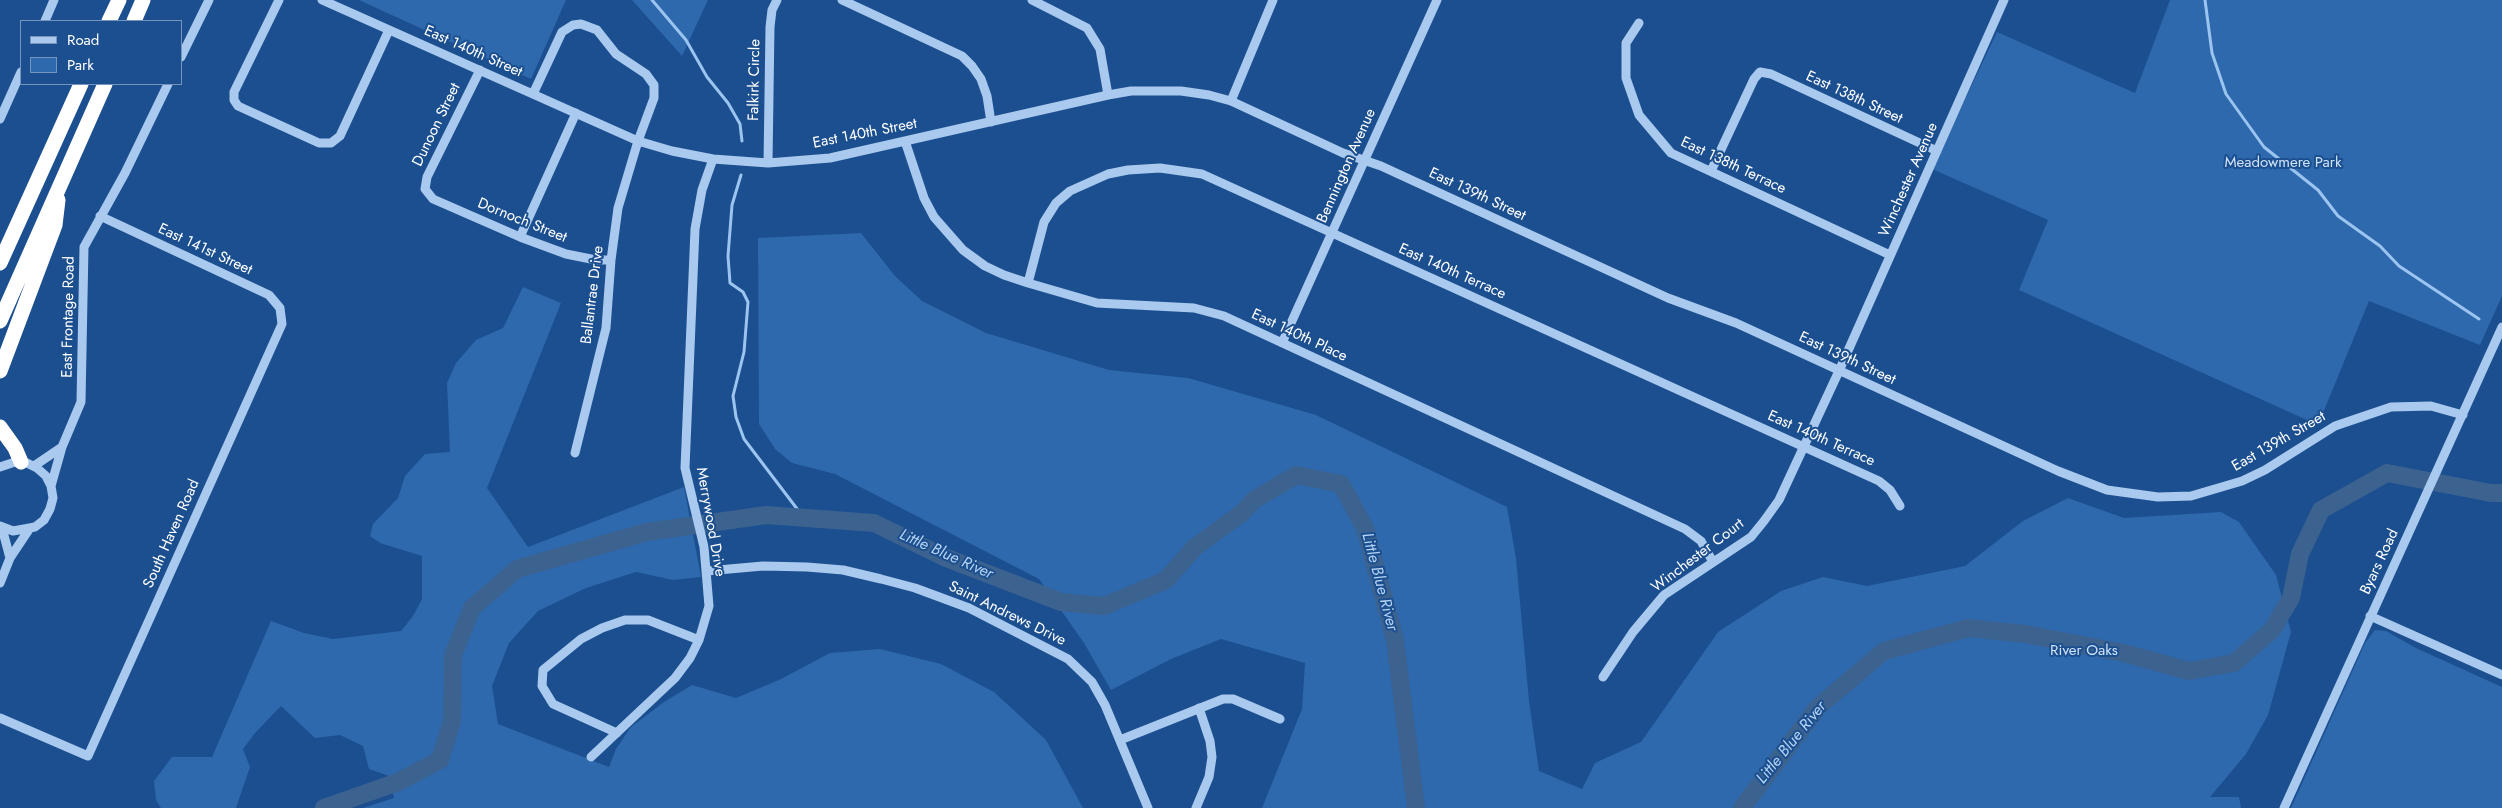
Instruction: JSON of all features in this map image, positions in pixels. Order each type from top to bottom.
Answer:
[{"type":"highway","points":[[109,20],[118,0]]},
{"type":"highway","points":[[134,20],[143,0]]},
{"type":"highway","points":[[0,263],[81,85]]},
{"type":"highway","points":[[0,321],[105,85]]},
{"type":"highway","points":[[0,371],[55,225],[59,186]]},
{"type":"highway","points":[[0,426],[28,464]]},
{"type":"street","points":[[44,20],[54,0]]},
{"type":"street","points":[[182,56],[209,0]]},
{"type":"street","points":[[279,0],[234,92],[234,100],[236,103],[319,143],[331,143],[340,136],[389,30]]},
{"type":"street","name":"East 140th Street","points":[[322,0],[638,141],[672,151],[713,159],[768,163],[830,158],[1131,91],[1181,91],[1209,94],[1230,101]]},
{"type":"street","name":"Falkirk Circle","points":[[768,163],[770,27],[772,10],[777,0]]},
{"type":"street","points":[[842,0],[962,56],[981,78],[987,96],[991,122]]},
{"type":"street","points":[[1032,0],[1087,28],[1100,49],[1108,95]]},
{"type":"street","points":[[1230,101],[1273,0]]},
{"type":"street","name":"Bennington Avenue","points":[[1282,343],[1437,0]]},
{"type":"street","name":"Winchester Avenue","points":[[1839,371],[2004,0]]},
{"type":"street","name":"East 138th Terrace","points":[[1639,23],[1626,42],[1626,78],[1639,115],[1671,153],[1890,255]]},
{"type":"street","name":"Ballantrae Drive","points":[[532,94],[562,32],[573,25],[590,26],[597,30],[616,54],[646,74],[654,85],[654,98],[638,141],[618,208],[611,260],[606,328],[575,453]]},
{"type":"street","name":"Dunoon Street","points":[[428,193],[425,189],[427,177],[480,70]]},
{"type":"street","name":"East 138th Street","points":[[1711,171],[1754,79],[1760,72],[1771,74],[1937,151]]},
{"type":"street","points":[[0,119],[20,74]]},
{"type":"street","name":"East Frontage Road","points":[[30,528],[44,520],[50,510],[53,498],[51,486],[62,447],[81,402],[84,247],[125,173],[168,85]]},
{"type":"street","name":"East 139th Street","points":[[1230,101],[1668,298],[1736,323],[2084,482],[2106,490],[2158,497],[2192,496],[2242,482],[2265,470],[2334,426],[2391,407],[2431,406],[2463,415]]},
{"type":"street","points":[[520,237],[576,113]]},
{"type":"street","name":"East 140th Place","points":[[905,141],[924,198],[947,234],[963,250],[985,266],[1028,283],[1097,302],[1210,311],[1685,530],[1701,541],[1713,562]]},
{"type":"street","name":"Merrywood Drive","points":[[591,757],[675,678],[690,658],[699,640],[709,606],[704,547],[694,498],[685,468],[695,229],[702,190],[713,159]]},
{"type":"street","name":"East 140th Terrace","points":[[1028,283],[1044,222],[1056,203],[1070,191],[1088,182],[1128,170],[1160,168],[1202,174],[1879,481],[1890,490],[1900,506]]},
{"type":"street","name":"Dornoch Street","points":[[428,193],[433,199],[520,237],[566,254],[596,260],[611,260]]},
{"type":"street","name":"East 141st Street","points":[[100,216],[269,296],[280,308],[282,324]]},
{"type":"street","name":"South Haven Road","points":[[0,718],[88,756],[282,324]]},
{"type":"street","name":"Byars Road","points":[[2284,808],[2502,327]]},
{"type":"street","name":"Winchester Court","points":[[1603,677],[1633,632],[1664,595],[1751,537],[1764,521],[1779,500],[1839,371]]},
{"type":"street","points":[[28,464],[62,447]]},
{"type":"street","points":[[0,466],[15,462],[28,464],[46,476],[51,486]]},
{"type":"street","points":[[1,527],[13,531],[30,528]]},
{"type":"street","points":[[1,527],[10,558]]},
{"type":"street","points":[[0,583],[10,558],[30,528]]},
{"type":"street","name":"Saint Andrews Drive","points":[[707,570],[763,566],[843,570],[915,588],[969,608],[1068,660],[1092,682],[1105,705],[1148,808]]},
{"type":"street","points":[[2370,616],[2502,675]]},
{"type":"street","points":[[617,733],[553,704],[542,686],[543,670],[580,639],[602,628],[625,620],[648,620],[699,640]]},
{"type":"street","points":[[1120,740],[1223,699],[1233,699],[1280,719]]},
{"type":"street","points":[[1196,808],[1209,777],[1212,757],[1210,741],[1199,708]]},
{"type":"green space","points":[[359,0],[566,0],[531,79]]},
{"type":"green space","points":[[632,0],[708,0],[682,56]]},
{"type":"green space","name":"Meadowmere Park","points":[[2170,0],[2502,0],[2502,296],[2480,345],[2369,301],[2318,425],[2019,290],[2048,220],[1932,169],[1997,32],[2135,93]]},
{"type":"green space","name":"River Oaks","points":[[861,233],[895,276],[922,301],[986,333],[1109,370],[1188,378],[1316,415],[1507,507],[1516,558],[1529,701],[1539,771],[1582,789],[1595,763],[1641,742],[1718,632],[1781,591],[1823,577],[1867,586],[1965,566],[2023,521],[2068,498],[2124,518],[2221,512],[2239,522],[2276,575],[2291,632],[2268,715],[2246,754],[2210,797],[2239,797],[2241,808],[1262,808],[1302,709],[1305,663],[1221,639],[1171,659],[1111,690],[1084,643],[1039,579],[835,474],[792,463],[775,449],[759,424],[758,238]]},
{"type":"green space","points":[[523,287],[561,303],[487,488],[528,547],[684,487],[701,577],[673,580],[636,572],[586,588],[538,611],[509,643],[492,686],[498,724],[609,767],[616,749],[631,727],[664,702],[692,685],[736,698],[781,679],[830,653],[880,649],[941,664],[994,692],[1046,740],[1083,808],[363,808],[394,798],[389,776],[369,769],[363,746],[340,735],[315,738],[281,706],[255,733],[243,749],[250,767],[236,808],[161,808],[156,800],[154,781],[172,757],[212,757],[271,621],[304,633],[333,639],[401,631],[413,616],[422,599],[422,556],[380,543],[370,536],[373,524],[398,498],[405,476],[425,454],[450,452],[447,383],[456,363],[476,340],[503,328]]},
{"type":"green space","points":[[2375,630],[2386,631],[2416,648],[2502,687],[2502,808],[2291,808],[2365,643]]},
{"type":"waterway","points":[[652,0],[686,40],[707,77],[728,103],[740,124],[742,141]]},
{"type":"waterway","points":[[2205,0],[2212,53],[2226,94],[2264,147],[2318,190],[2338,216],[2380,246],[2399,266],[2479,319]]},
{"type":"waterway","points":[[741,175],[732,205],[728,256],[730,283],[743,292],[748,302],[744,352],[733,396],[736,417],[744,439],[804,518]]},
{"type":"waterway","name":"Little Blue River","points":[[1742,808],[1818,707],[1884,651],[1968,628],[2025,634],[2124,653],[2189,671],[2234,663],[2272,630],[2291,598],[2300,554],[2321,510],[2387,473],[2491,493],[2502,493]]},
{"type":"waterway","name":"Little Blue River","points":[[324,808],[398,782],[440,760],[452,721],[453,655],[472,608],[517,569],[647,532],[766,515],[874,523],[944,557],[1061,602],[1104,606],[1166,580],[1195,547],[1242,513],[1254,500],[1296,475],[1341,484],[1365,528],[1395,640],[1416,808]]}]
